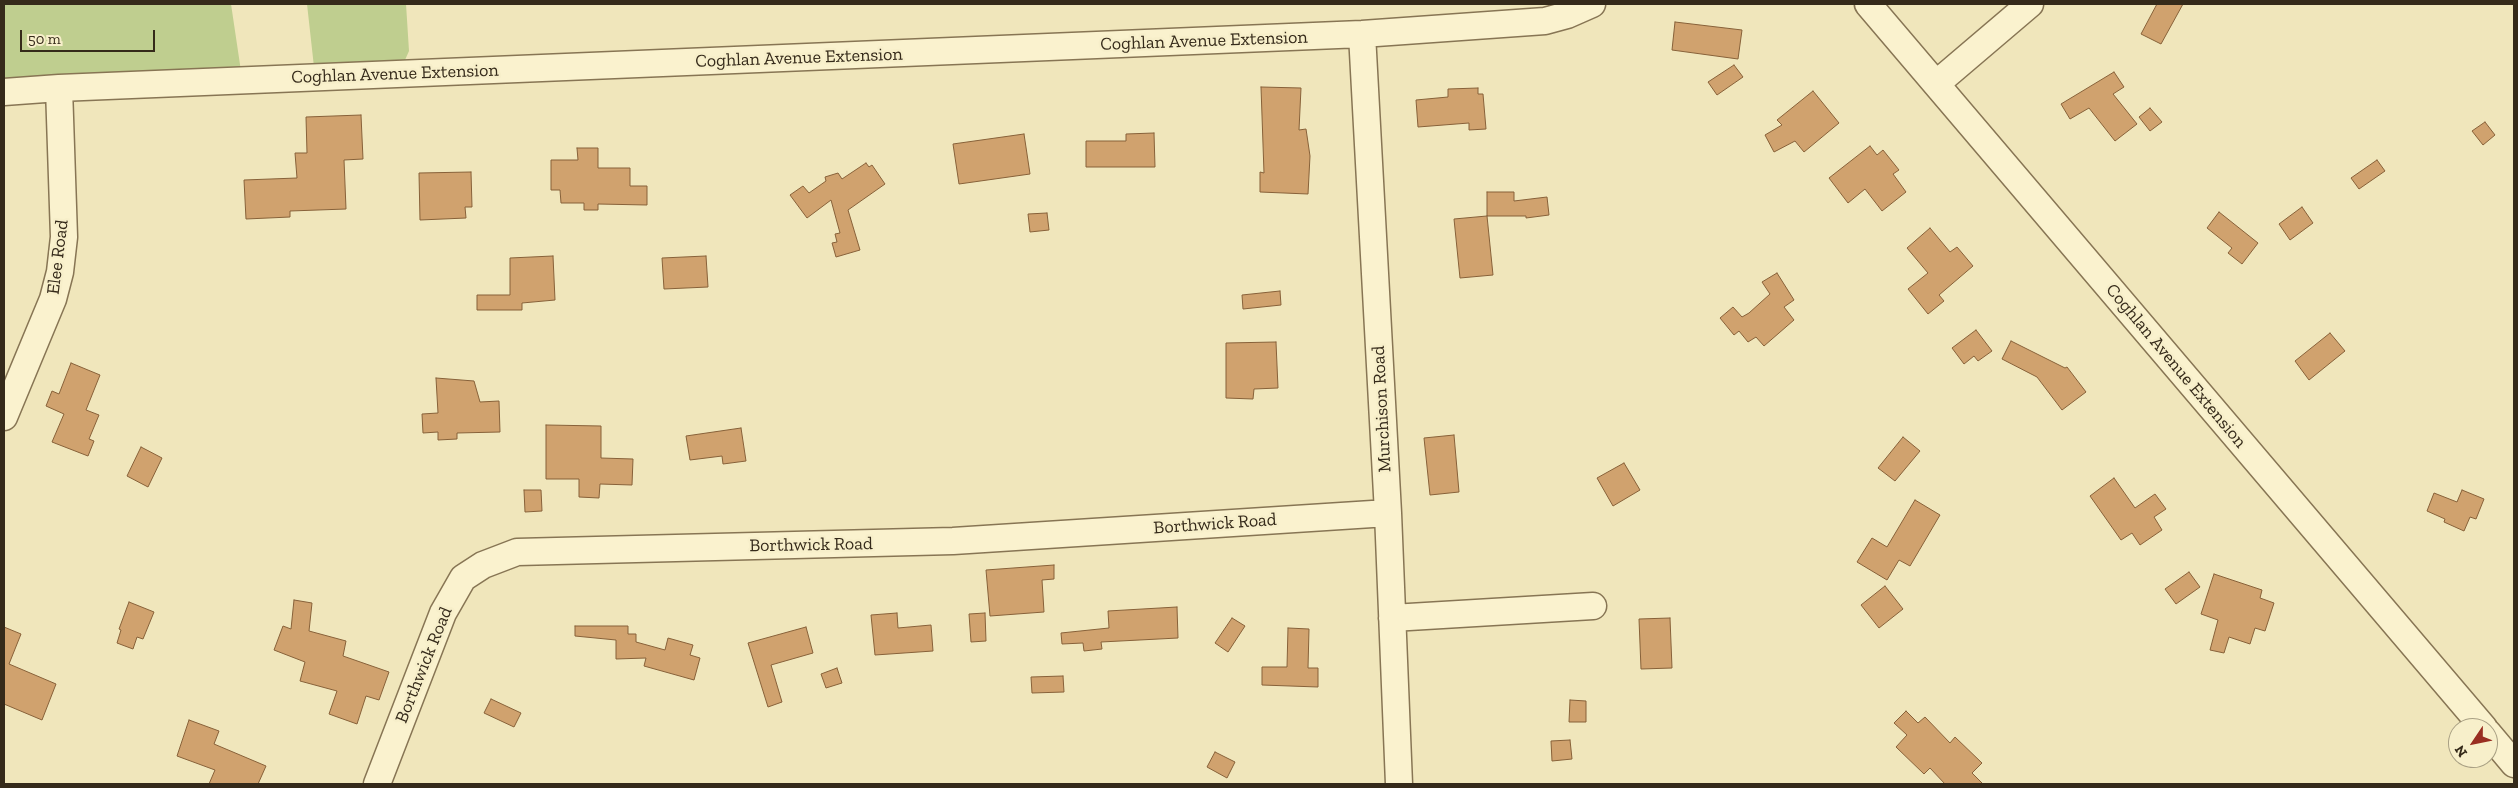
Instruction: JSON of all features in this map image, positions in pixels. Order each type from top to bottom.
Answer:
[{"type":"street","name":"Coghlan Avenue Extension","points":[[4,92],[59,88],[1362,34],[1545,21],[1567,15],[1592,4]]},
{"type":"street","name":"Coghlan Avenue Extension","points":[[1868,4],[2475,718]]},
{"type":"street","points":[[1936,84],[2030,4]]},
{"type":"street","name":"Murchison Road","points":[[1362,34],[1388,513],[1399,784]]},
{"type":"street","name":"Elee Road","points":[[4,417],[53,299],[60,272],[64,237],[59,88]]},
{"type":"street","name":"Borthwick Road","points":[[377,784],[443,613],[463,578],[483,565],[517,552],[953,541],[1388,513]]},
{"type":"street","points":[[1392,618],[1593,606]]},
{"type":"street","points":[[2498,745],[2514,764]]},
{"type":"green space","points":[[4,4],[231,4],[242,78],[4,88]]},
{"type":"green space","points":[[307,4],[406,4],[409,51],[405,60],[399,67],[315,76]]},
{"type":"building","points":[[2157,4],[2183,4],[2161,44],[2141,34]]},
{"type":"building","points":[[1675,22],[1742,30],[1738,59],[1672,50]]},
{"type":"building","points":[[1734,65],[1743,77],[1717,95],[1708,82]]},
{"type":"building","points":[[2114,72],[2124,87],[2113,94],[2137,124],[2115,141],[2089,108],[2070,119],[2061,104]]},
{"type":"building","points":[[1261,87],[1301,88],[1299,130],[1306,129],[1310,156],[1308,194],[1260,192],[1260,172],[1264,173]]},
{"type":"building","points":[[1478,88],[1478,94],[1483,94],[1486,129],[1469,130],[1469,123],[1418,127],[1416,100],[1448,97],[1448,89]]},
{"type":"building","points":[[1813,91],[1839,123],[1804,152],[1795,141],[1774,152],[1765,135],[1782,125],[1777,120]]},
{"type":"building","points":[[2150,108],[2162,122],[2150,131],[2139,117]]},
{"type":"building","points":[[361,115],[363,159],[344,160],[346,209],[290,211],[290,217],[246,219],[244,180],[297,178],[295,153],[307,153],[306,117]]},
{"type":"building","points":[[2485,122],[2495,135],[2483,145],[2472,131]]},
{"type":"building","points":[[1154,133],[1155,167],[1086,167],[1086,141],[1126,141],[1126,134]]},
{"type":"building","points":[[1024,134],[1030,174],[959,184],[953,144]]},
{"type":"building","points":[[1870,146],[1877,155],[1883,150],[1899,170],[1893,174],[1906,192],[1882,211],[1865,189],[1848,203],[1829,178]]},
{"type":"building","points":[[577,148],[598,148],[598,168],[630,168],[630,186],[647,186],[647,205],[598,204],[598,210],[584,210],[584,203],[561,203],[560,190],[551,190],[551,160],[578,160]]},
{"type":"building","points":[[2377,160],[2385,171],[2359,189],[2351,178]]},
{"type":"building","points":[[866,163],[869,167],[872,165],[885,184],[848,210],[860,250],[836,257],[832,243],[837,242],[835,234],[840,233],[831,200],[807,218],[790,195],[803,186],[809,193],[826,181],[825,177],[838,173],[842,179]]},
{"type":"building","points":[[471,172],[472,207],[465,207],[466,218],[420,220],[419,173]]},
{"type":"building","points":[[1487,192],[1514,192],[1514,201],[1547,197],[1549,215],[1526,218],[1526,216],[1487,216]]},
{"type":"building","points":[[2302,207],[2313,223],[2290,240],[2279,224]]},
{"type":"building","points":[[2219,212],[2258,243],[2242,264],[2228,253],[2232,248],[2207,228]]},
{"type":"building","points":[[1047,213],[1049,230],[1030,232],[1028,214]]},
{"type":"building","points":[[1487,216],[1493,275],[1460,278],[1454,219]]},
{"type":"building","points":[[1930,228],[1950,252],[1957,247],[1973,266],[1939,295],[1944,301],[1928,314],[1908,289],[1928,273],[1907,248]]},
{"type":"building","points":[[553,256],[555,300],[522,303],[522,310],[477,310],[477,295],[510,295],[510,258]]},
{"type":"building","points":[[706,256],[708,287],[664,289],[662,258]]},
{"type":"building","points":[[1777,273],[1794,300],[1784,307],[1794,320],[1764,346],[1756,337],[1748,342],[1739,331],[1734,335],[1720,318],[1733,307],[1742,317],[1749,313],[1770,294],[1762,282]]},
{"type":"building","points":[[1280,291],[1281,305],[1243,309],[1242,295]]},
{"type":"building","points":[[1976,330],[1992,351],[1978,361],[1974,356],[1964,364],[1952,348]]},
{"type":"building","points":[[2330,333],[2345,351],[2309,380],[2295,361]]},
{"type":"building","points":[[2011,341],[2065,368],[2067,367],[2086,392],[2062,410],[2037,377],[2002,359]]},
{"type":"building","points":[[1276,342],[1278,388],[1254,389],[1253,399],[1226,398],[1226,343]]},
{"type":"building","points":[[71,363],[100,375],[86,410],[99,415],[89,439],[94,441],[88,456],[52,442],[64,414],[46,406],[52,391],[59,394]]},
{"type":"building","points":[[436,378],[474,381],[480,402],[499,401],[500,432],[457,433],[457,439],[438,440],[438,432],[423,433],[422,414],[438,413]]},
{"type":"building","points":[[546,425],[601,426],[601,458],[633,459],[632,485],[600,484],[599,498],[579,497],[579,479],[546,479]]},
{"type":"building","points":[[741,428],[746,461],[723,464],[722,456],[690,460],[686,436]]},
{"type":"building","points":[[1454,435],[1459,492],[1430,495],[1424,438]]},
{"type":"building","points":[[1903,437],[1920,451],[1895,481],[1878,468]]},
{"type":"building","points":[[141,447],[162,458],[148,487],[127,476]]},
{"type":"building","points":[[1624,463],[1640,490],[1613,506],[1597,478]]},
{"type":"building","points":[[2114,478],[2135,508],[2155,494],[2166,509],[2154,517],[2162,530],[2140,545],[2132,533],[2121,540],[2090,496]]},
{"type":"building","points":[[524,490],[541,490],[542,511],[525,512]]},
{"type":"building","points":[[2462,490],[2484,499],[2476,519],[2470,517],[2464,531],[2444,522],[2445,519],[2427,511],[2434,493],[2457,502]]},
{"type":"building","points":[[1915,500],[1940,515],[1910,566],[1899,560],[1887,580],[1857,562],[1872,538],[1887,547]]},
{"type":"building","points":[[1054,565],[1054,579],[1042,580],[1044,612],[990,616],[986,570]]},
{"type":"building","points":[[2189,572],[2200,587],[2176,604],[2165,589]]},
{"type":"building","points":[[2214,574],[2262,590],[2260,598],[2274,603],[2265,631],[2255,628],[2250,644],[2229,637],[2224,653],[2210,650],[2218,620],[2201,614]]},
{"type":"building","points":[[1885,586],[1903,609],[1879,628],[1861,605]]},
{"type":"building","points":[[294,600],[312,603],[309,631],[346,641],[343,656],[389,672],[379,700],[366,696],[357,724],[329,714],[337,691],[300,681],[305,662],[274,650],[283,626],[291,629]]},
{"type":"building","points":[[129,602],[154,612],[143,639],[137,637],[133,649],[117,643],[121,630],[119,629]]},
{"type":"building","points":[[1177,607],[1178,638],[1101,642],[1102,649],[1084,651],[1083,643],[1062,644],[1061,633],[1109,628],[1108,611]]},
{"type":"building","points":[[897,613],[898,628],[931,625],[933,651],[875,655],[871,615]]},
{"type":"building","points":[[985,613],[986,641],[971,642],[969,614]]},
{"type":"building","points":[[1232,618],[1245,626],[1228,652],[1215,643]]},
{"type":"building","points":[[1670,618],[1672,668],[1641,669],[1639,619]]},
{"type":"building","points":[[575,626],[628,626],[628,634],[636,634],[636,642],[665,650],[668,638],[693,645],[690,655],[700,658],[694,680],[644,666],[646,658],[616,659],[616,640],[575,636]]},
{"type":"building","points":[[4,627],[21,634],[9,664],[56,684],[42,720],[4,704]]},
{"type":"building","points":[[806,627],[813,653],[771,665],[782,702],[768,707],[748,643]]},
{"type":"building","points":[[1288,628],[1309,629],[1308,668],[1318,668],[1318,687],[1262,685],[1262,667],[1287,667]]},
{"type":"building","points":[[837,668],[842,683],[826,688],[821,674]]},
{"type":"building","points":[[1063,676],[1064,692],[1032,693],[1031,677]]},
{"type":"building","points":[[491,699],[521,713],[514,727],[484,713]]},
{"type":"building","points":[[1570,700],[1586,701],[1586,722],[1569,722]]},
{"type":"building","points":[[1906,711],[1918,723],[1925,717],[1950,743],[1955,737],[1982,763],[1972,773],[1983,784],[1945,784],[1930,768],[1924,774],[1896,747],[1907,735],[1894,723]]},
{"type":"building","points":[[189,720],[219,731],[214,744],[266,766],[258,784],[209,784],[215,770],[177,756]]},
{"type":"building","points":[[1570,740],[1572,759],[1552,761],[1551,741]]},
{"type":"building","points":[[1215,752],[1235,762],[1227,778],[1207,767]]}]
